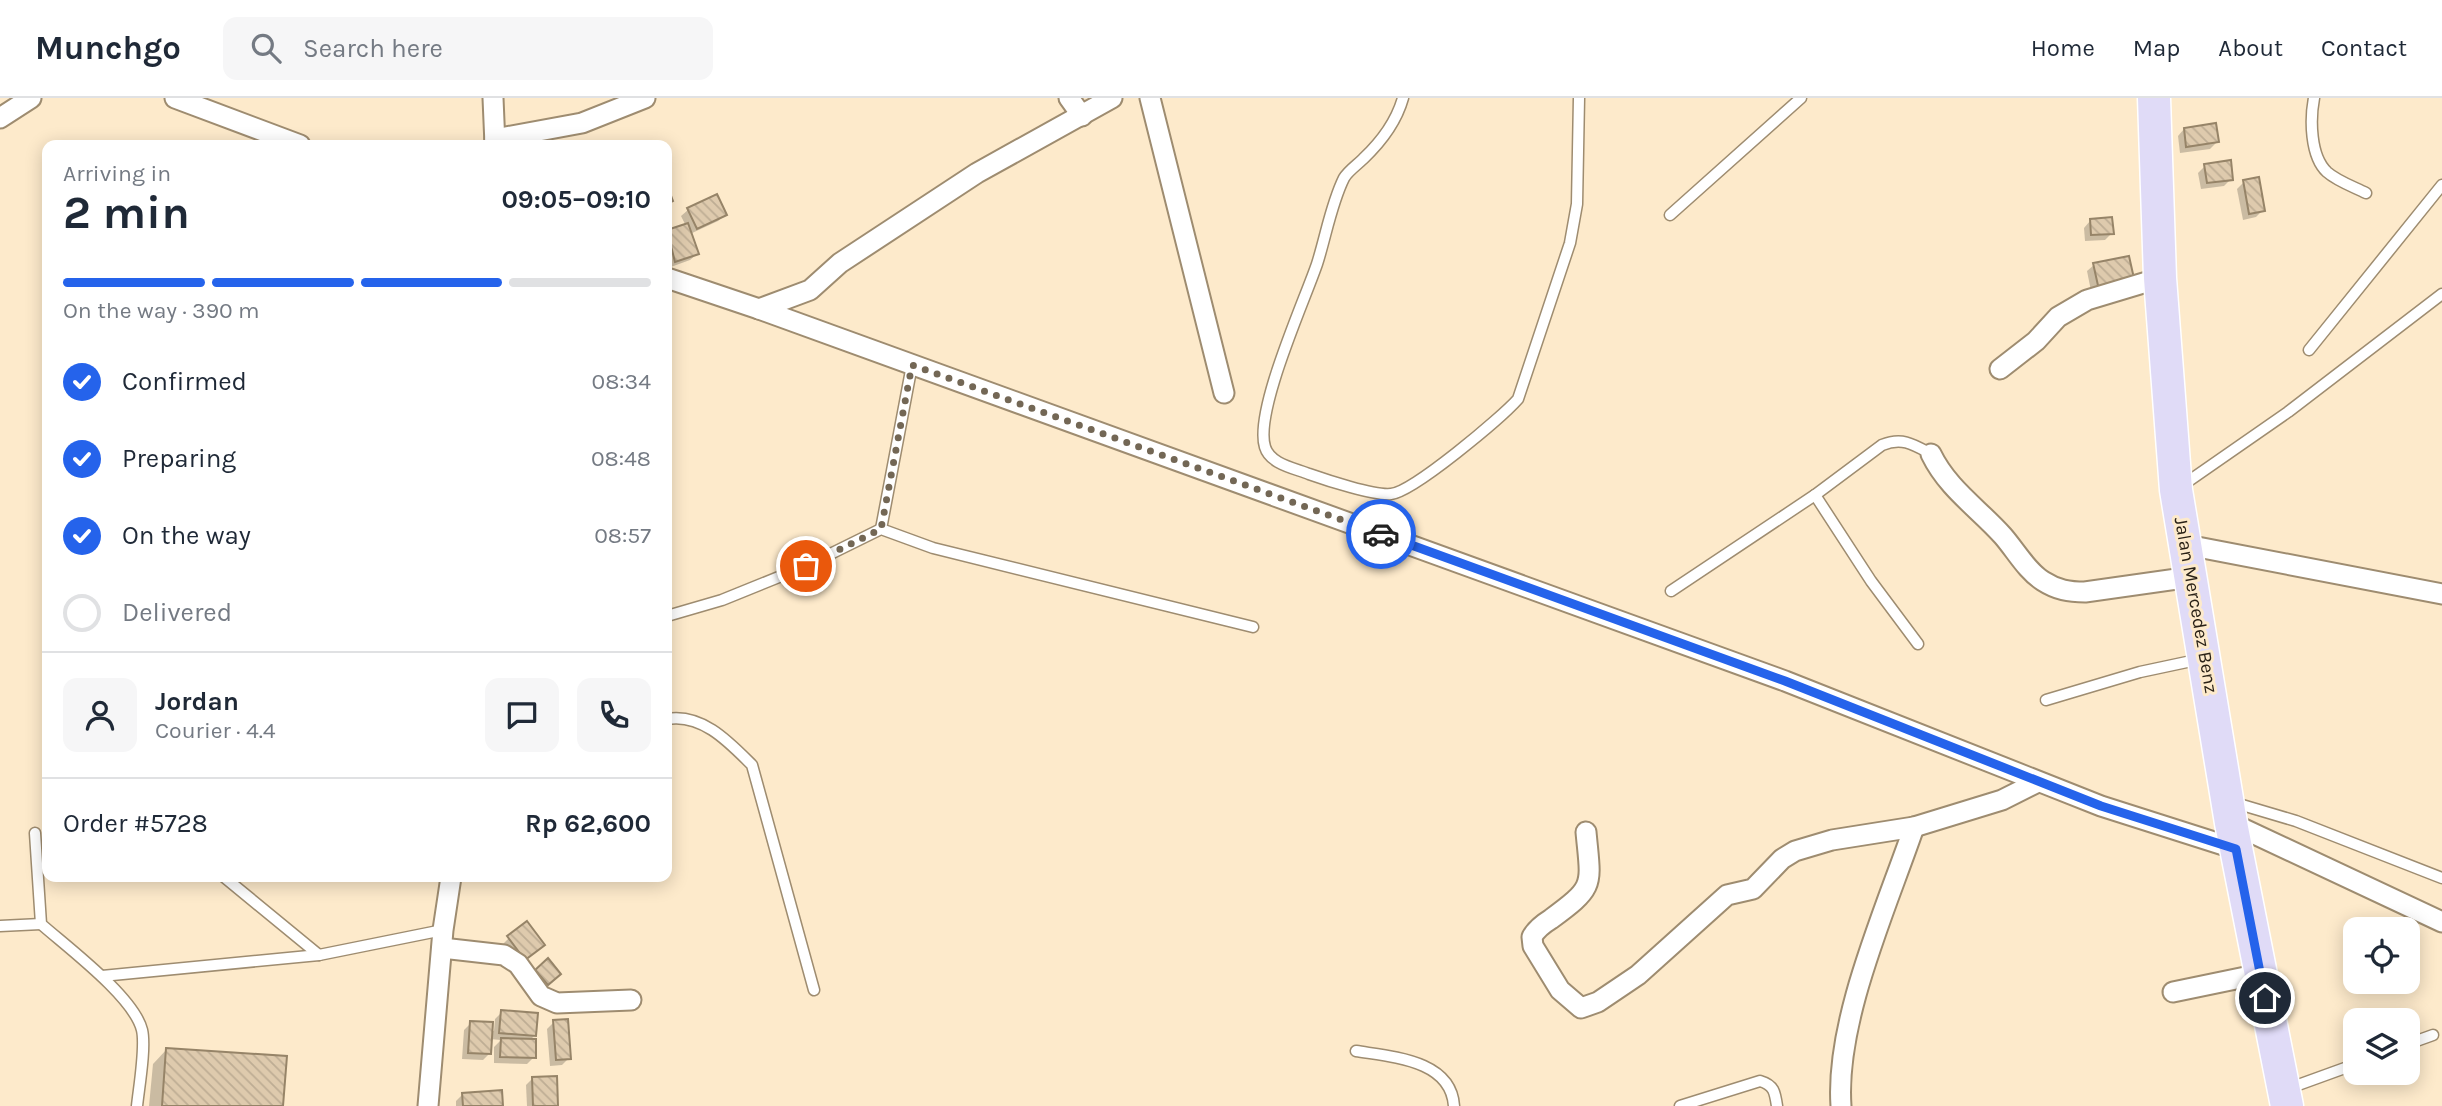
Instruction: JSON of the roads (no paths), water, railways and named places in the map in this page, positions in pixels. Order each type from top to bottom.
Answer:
[{"type":"main road","name":"Jalan Mercedez Benz","points":[[2154,98],[2160,278],[2176,490],[2188,545],[2232,824],[2285,1098]]},
{"type":"street","points":[[0,118],[31,98]]},
{"type":"street","points":[[175,98],[287,140]]},
{"type":"street","points":[[494,98],[495,140]]},
{"type":"street","points":[[504,140],[582,122],[645,98]]},
{"type":"street","points":[[1069,98],[1083,116]]},
{"type":"street","points":[[759,309],[810,290],[840,263],[968,179],[1112,98]]},
{"type":"street","points":[[1150,98],[1224,393]]},
{"type":"street","points":[[2000,369],[2036,341],[2058,317],[2087,300],[2160,278]]},
{"type":"street","points":[[672,280],[1785,681],[2038,782],[2232,824],[2442,922]]},
{"type":"street","points":[[1931,454],[1948,484],[2004,537],[2040,580],[2053,587],[2068,592],[2085,592],[2191,577]]},
{"type":"street","points":[[2188,545],[2442,594]]},
{"type":"street","points":[[1586,832],[1590,875],[1586,891],[1539,928],[1532,937],[1534,946],[1560,990],[1581,1008],[1598,1002],[1639,975],[1727,895],[1753,889],[1782,859],[1795,851],[1832,840],[1913,827],[2002,800],[2038,782]]},
{"type":"street","points":[[1841,1106],[1841,1069],[1851,1014],[1913,827]]},
{"type":"street","points":[[428,1106],[450,882]]},
{"type":"street","points":[[443,939],[504,955],[518,964],[541,996],[557,1003],[631,1000]]},
{"type":"street","points":[[2173,992],[2260,974]]},
{"type":"lane","points":[[1403,98],[1390,130],[1345,175],[1310,284],[1281,359],[1264,427],[1264,445],[1269,456],[1278,461],[1322,478],[1390,494],[1405,490],[1468,444],[1501,419],[1518,399],[1570,243],[1577,204],[1579,98]]},
{"type":"lane","points":[[1670,215],[1801,98]]},
{"type":"lane","points":[[2314,98],[2312,124],[2319,161],[2327,172],[2366,193]]},
{"type":"lane","points":[[2309,350],[2442,185]]},
{"type":"lane","points":[[2176,490],[2288,412],[2442,294]]},
{"type":"lane","points":[[881,529],[912,365]]},
{"type":"lane","points":[[1671,591],[1815,495],[1882,445],[1894,440],[1909,441],[1931,454]]},
{"type":"lane","points":[[1815,495],[1871,581],[1918,644]]},
{"type":"lane","points":[[672,615],[722,600],[806,566],[881,529],[933,548],[1253,627]]},
{"type":"lane","points":[[2046,700],[2140,672],[2206,657]]},
{"type":"lane","points":[[672,720],[703,723],[731,744],[752,765],[814,990]]},
{"type":"lane","points":[[2232,824],[2296,821],[2442,878]]},
{"type":"lane","points":[[35,833],[41,924]]},
{"type":"lane","points":[[231,882],[319,955]]},
{"type":"lane","points":[[0,926],[41,924],[103,976],[136,1018],[142,1031],[137,1106]]},
{"type":"lane","points":[[103,976],[319,955],[443,939]]},
{"type":"lane","points":[[2420,1040],[2432,1035]]},
{"type":"lane","points":[[1356,1051],[1405,1060],[1437,1073],[1450,1086],[1454,1106]]},
{"type":"lane","points":[[2285,1098],[2343,1070]]},
{"type":"lane","points":[[1680,1106],[1760,1081],[1770,1084],[1777,1106]]}]
